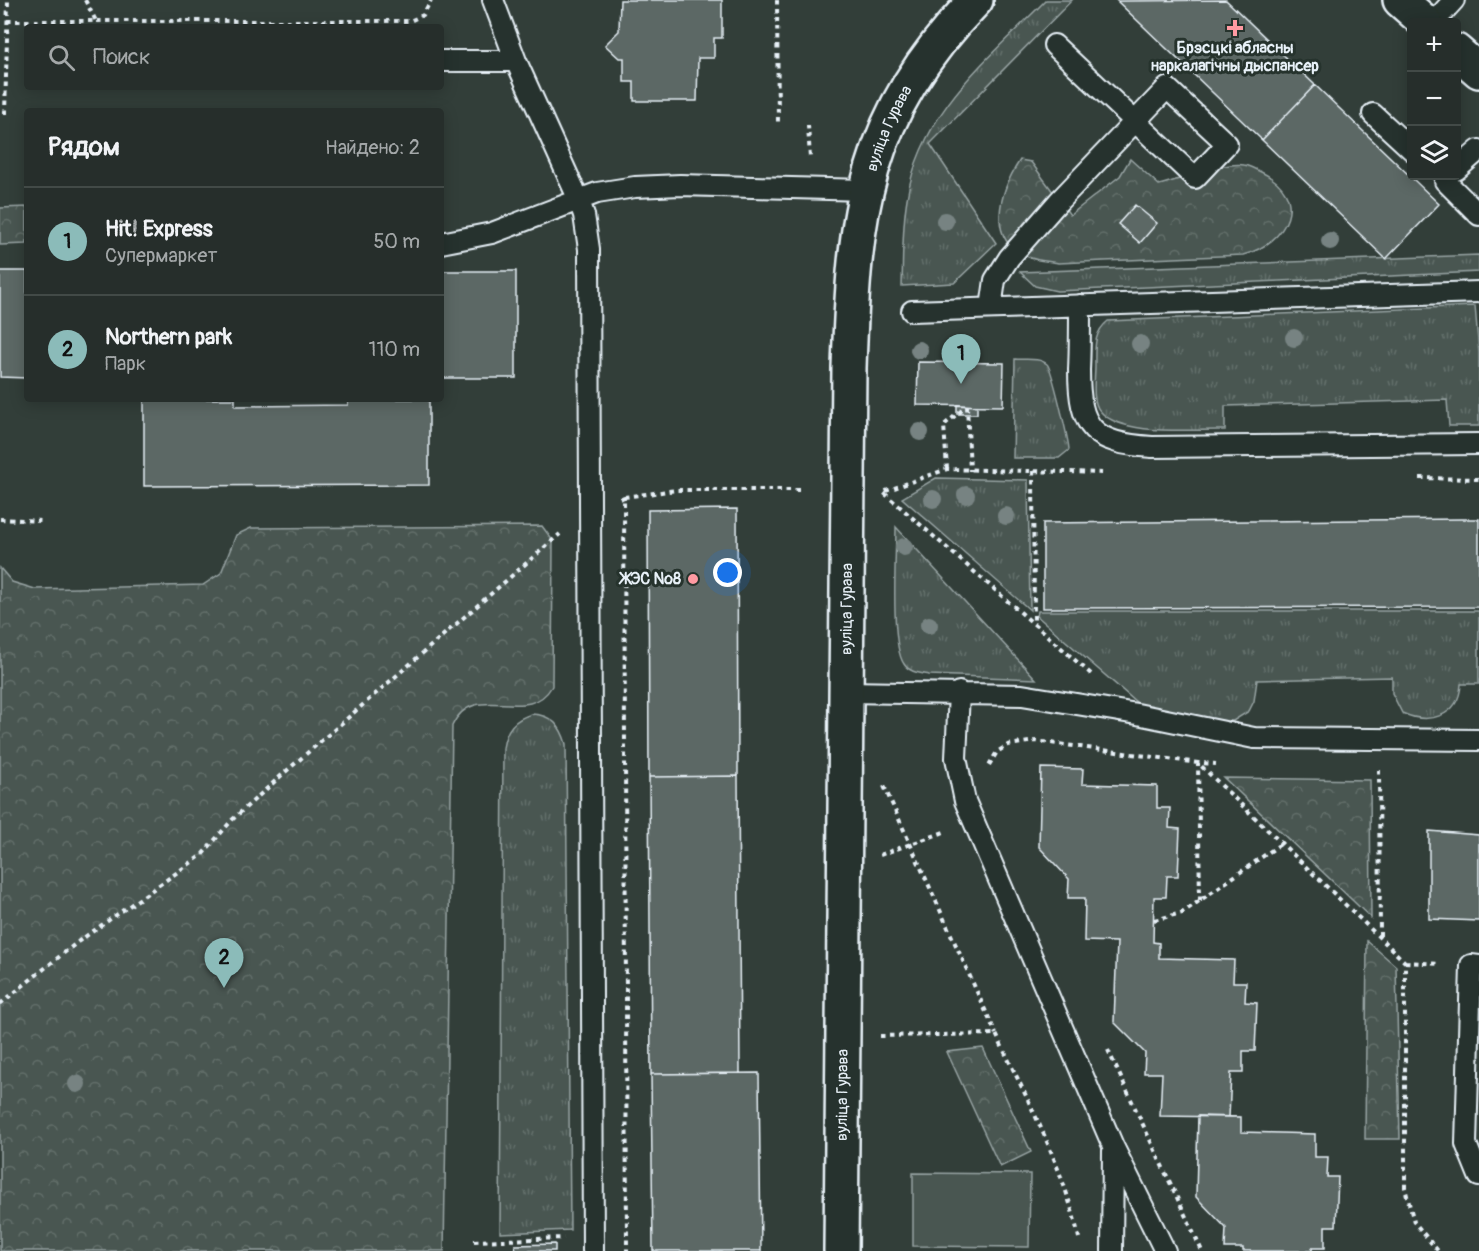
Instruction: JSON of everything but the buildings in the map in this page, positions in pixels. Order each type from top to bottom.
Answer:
[{"type":"street","name":"вуліца Гурава","points":[[841,1251],[851,322],[855,256],[865,190],[892,113],[918,69],[950,27],[976,0]]},
{"type":"street","points":[[1400,0],[1420,18]]},
{"type":"street","points":[[1461,55],[1479,71]]},
{"type":"lane","points":[[493,0],[516,62],[578,198],[587,232],[590,270],[588,509],[593,1244]]},
{"type":"lane","points":[[1438,18],[1454,0]]},
{"type":"lane","points":[[991,308],[995,280],[1009,258],[1133,121],[1167,88],[1227,144],[1195,178],[1133,121],[1053,45]]},
{"type":"lane","points":[[444,61],[516,62]]},
{"type":"lane","points":[[1373,114],[1407,145]]},
{"type":"lane","points":[[1461,165],[1479,150]]},
{"type":"lane","points":[[1451,180],[1479,215]]},
{"type":"lane","points":[[444,242],[492,233],[578,198],[615,189],[656,185],[865,190]]},
{"type":"lane","points":[[912,311],[1479,292]]},
{"type":"lane","points":[[1080,305],[1079,398],[1083,416],[1094,429],[1110,440],[1130,446],[1152,447],[1479,444]]},
{"type":"lane","points":[[846,692],[959,692],[1055,700],[1254,738],[1479,740]]},
{"type":"lane","points":[[959,692],[956,758],[959,780],[973,820],[1113,1146],[1165,1251]]},
{"type":"lane","points":[[1479,966],[1471,965],[1466,1144],[1479,1176]]},
{"type":"lane","points":[[1112,1251],[1113,1146]]},
{"type":"path","points":[[5,114],[8,0]]},
{"type":"path","points":[[85,0],[96,21]]},
{"type":"path","points":[[7,21],[410,21],[423,15],[431,0]]},
{"type":"path","points":[[777,0],[778,125]]},
{"type":"path","points":[[947,469],[944,425],[967,406],[970,471]]},
{"type":"path","points":[[1033,471],[1034,624]]},
{"type":"path","points":[[624,497],[676,490],[802,490]]},
{"type":"path","points":[[884,492],[1094,676]]},
{"type":"path","points":[[0,1004],[79,941],[202,855],[232,820],[275,781],[588,509]]},
{"type":"path","points":[[0,519],[42,521]]},
{"type":"path","points":[[987,772],[997,752],[1022,741],[1221,764]]},
{"type":"path","points":[[1198,763],[1405,962],[1407,1205],[1413,1222],[1438,1251]]},
{"type":"path","points":[[1198,763],[1200,901]]},
{"type":"path","points":[[1369,769],[1381,770],[1380,936]]},
{"type":"path","points":[[880,780],[996,1034],[1055,1156],[1071,1203],[1080,1245]]},
{"type":"path","points":[[880,855],[910,846],[973,820]]},
{"type":"path","points":[[1154,920],[1175,916],[1200,901],[1282,843]]},
{"type":"path","points":[[878,1036],[996,1034]]},
{"type":"path","points":[[474,1241],[593,1244]]},
{"type":"green space","points":[[1046,0],[1072,0],[930,144],[996,243],[954,283],[902,286],[903,232],[907,199],[914,168],[926,140],[941,113],[960,89]]},
{"type":"green space","points":[[1130,159],[1159,185],[1226,166],[1248,166],[1276,182],[1286,193],[1289,206],[1288,218],[1282,230],[1272,240],[1259,249],[1243,255],[1058,263],[1031,258],[1016,250],[1006,240],[1001,228],[1002,200],[1020,160],[1031,162],[1070,215],[1120,176]]},
{"type":"green space","points":[[24,207],[24,244],[0,245],[0,208]]},
{"type":"green space","points":[[1479,255],[1479,272],[1057,291],[1035,286],[1020,272]]},
{"type":"green space","points":[[1475,306],[1479,353],[1479,426],[1449,426],[1447,400],[1225,406],[1225,430],[1159,430],[1124,425],[1110,419],[1100,411],[1095,402],[1096,341],[1108,321]]},
{"type":"green space","points":[[1015,359],[1040,360],[1047,364],[1053,378],[1069,450],[1059,458],[1013,458]]},
{"type":"green space","points":[[936,478],[1028,480],[1030,610],[902,498]]},
{"type":"green space","points":[[542,526],[553,541],[552,686],[542,698],[529,703],[474,705],[462,712],[452,726],[444,1251],[0,1251],[0,568],[12,582],[35,589],[203,585],[221,573],[236,535],[251,528]]},
{"type":"green space","points":[[896,527],[1036,679],[929,675],[906,667],[900,654],[895,619]]},
{"type":"green space","points":[[1038,611],[1479,611],[1479,684],[1461,684],[1455,704],[1449,711],[1432,718],[1422,718],[1402,713],[1392,693],[1392,677],[1257,680],[1254,701],[1249,711],[1233,721],[1202,720],[1143,708],[1037,616]]},
{"type":"green space","points":[[532,714],[545,717],[555,723],[566,744],[570,1230],[500,1233],[503,748],[506,735],[512,726],[520,719]]},
{"type":"green space","points":[[1224,778],[1370,780],[1371,918]]},
{"type":"green space","points":[[1367,941],[1396,966],[1400,1139],[1365,1139]]},
{"type":"green space","points":[[983,1048],[1031,1152],[1000,1167],[947,1052]]},
{"type":"green space","points":[[913,1173],[1030,1174],[1029,1247],[913,1246]]},
{"type":"place","name":"Брэсцкі абласны наркалагічны дыспансер","points":[[1235,28]]},
{"type":"place","name":"Hit! Express","points":[[961,384]]},
{"type":"place","name":"ЖЭС №8","points":[[693,579]]},
{"type":"place","name":"Northern park","points":[[224,988]]}]
